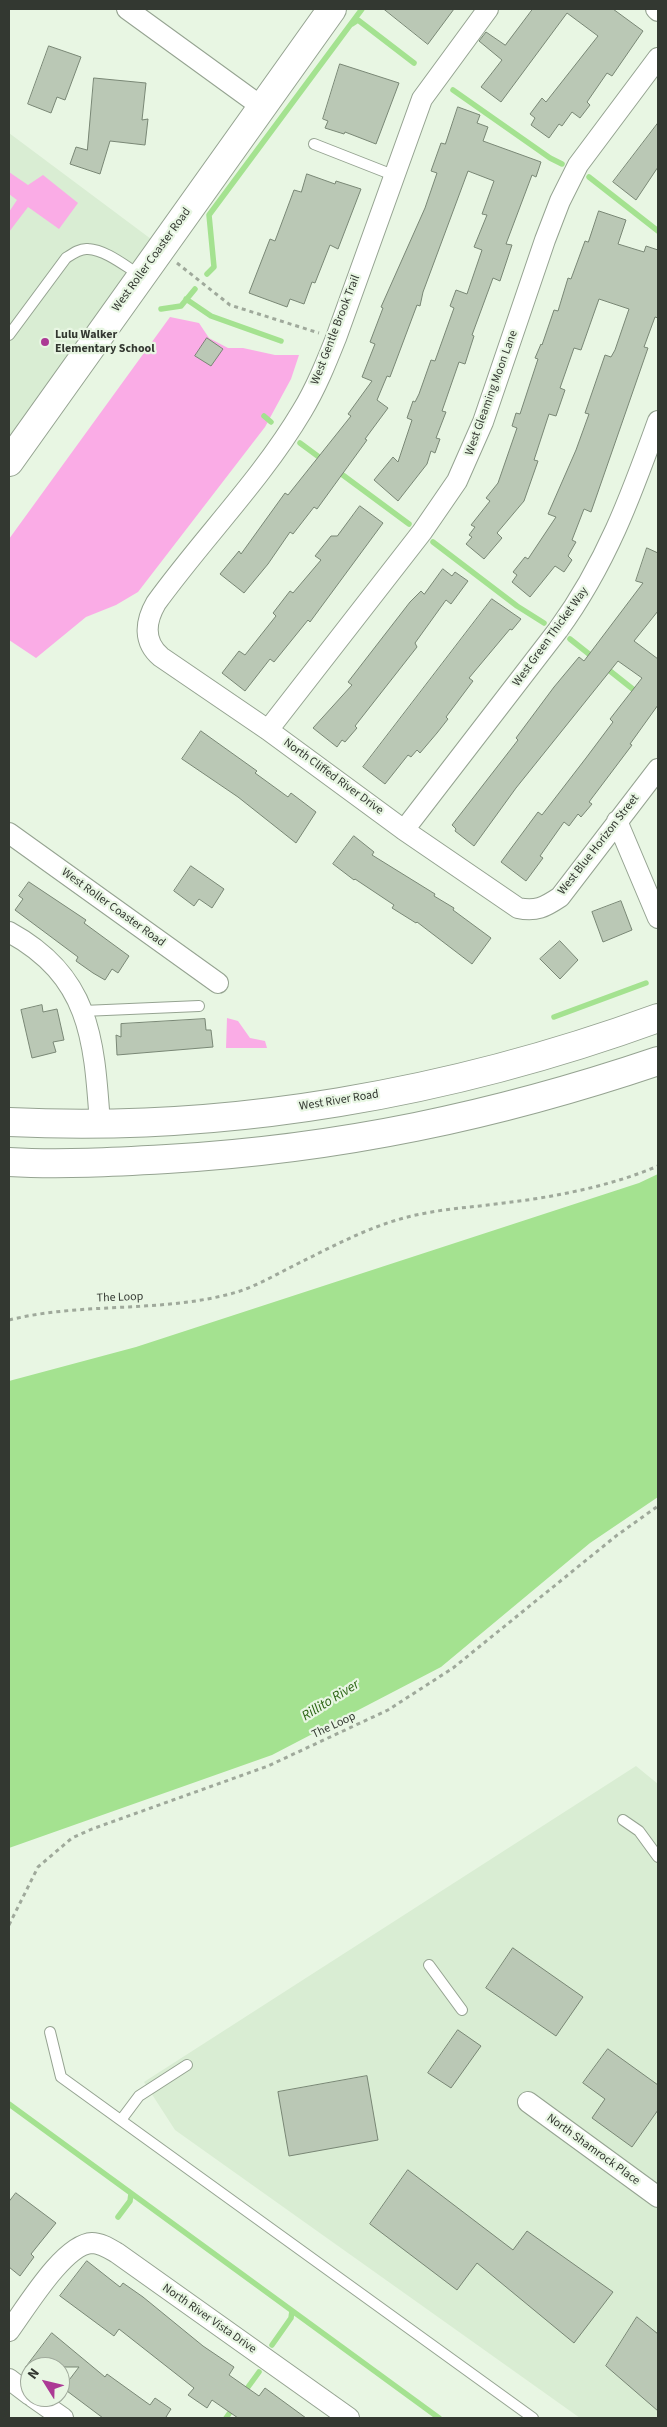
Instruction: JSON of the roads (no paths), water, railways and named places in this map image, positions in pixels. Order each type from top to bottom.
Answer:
[{"type":"main road","name":"West Roller Coaster Road","points":[[9,462],[332,9]]},
{"type":"main road","name":"West River Road","points":[[9,1122],[100,1124],[199,1119],[263,1112],[423,1087],[533,1059],[605,1037],[658,1018]]},
{"type":"main road","points":[[9,1162],[140,1161],[312,1146],[463,1118],[562,1092],[658,1061]]},
{"type":"street","points":[[127,9],[262,107]]},
{"type":"street","name":"West Gentle Brook Trail","points":[[142,632],[156,603],[293,426],[321,374],[336,338],[422,99],[488,9]]},
{"type":"street","name":"West Gleaming Moon Lane","points":[[268,730],[422,532],[457,481],[484,422],[545,240],[560,201],[578,165],[658,58]]},
{"type":"street","name":"West Green Thicket Way","points":[[404,830],[582,596],[602,562],[619,526],[658,421]]},
{"type":"street","name":"North Cliffed River Drive","points":[[142,632],[156,653],[161,657],[268,730],[404,830],[508,903],[532,916]]},
{"type":"street","name":"West Blue Horizon Street","points":[[532,916],[560,897],[658,768]]},
{"type":"street","points":[[617,821],[658,918]]},
{"type":"street","name":"West Roller Coaster Road","points":[[9,833],[218,983]]},
{"type":"street","points":[[9,932],[50,961],[68,983],[83,1011],[94,1056],[100,1124]]},
{"type":"street","name":"North Shamrock Place","points":[[528,2102],[658,2197]]},
{"type":"street","name":"North River Vista Drive","points":[[9,2331],[64,2256],[79,2246],[84,2236],[93,2243],[117,2253],[349,2418]]},
{"type":"street","points":[[9,2379],[20,2387]]},
{"type":"street","points":[[47,2407],[63,2418]]},
{"type":"lane","points":[[314,144],[393,176]]},
{"type":"lane","points":[[9,335],[66,258],[76,252],[88,249],[108,256],[141,275]]},
{"type":"lane","points":[[83,1011],[199,1006]]},
{"type":"lane","points":[[623,1820],[639,1830],[658,1857]]},
{"type":"lane","points":[[429,1965],[462,2010]]},
{"type":"lane","points":[[50,2032],[61,2076],[533,2418]]},
{"type":"lane","points":[[121,2120],[139,2096],[187,2065]]},
{"type":"water","name":"Rillito River","points":[[658,1174],[658,1497],[590,1543],[441,1667],[272,1755],[9,1848],[9,1381],[136,1347],[639,1183]]},
{"type":"waterway","points":[[207,274],[214,267],[209,215],[362,9]]},
{"type":"waterway","points":[[352,24],[358,20],[414,63]]},
{"type":"waterway","points":[[453,90],[550,158],[562,164]]},
{"type":"waterway","points":[[589,177],[658,231]]},
{"type":"waterway","points":[[161,309],[181,306],[195,289]]},
{"type":"waterway","points":[[186,299],[211,316],[281,341]]},
{"type":"waterway","points":[[264,416],[271,422]]},
{"type":"waterway","points":[[300,443],[323,460]]},
{"type":"waterway","points":[[336,470],[409,524]]},
{"type":"waterway","points":[[433,542],[517,606],[544,623]]},
{"type":"waterway","points":[[570,639],[594,658]]},
{"type":"waterway","points":[[605,667],[639,694]]},
{"type":"waterway","points":[[554,1017],[646,983]]},
{"type":"waterway","points":[[9,2104],[439,2418]]},
{"type":"waterway","points":[[118,2217],[130,2201],[131,2194]]},
{"type":"waterway","points":[[272,2345],[291,2318],[292,2311]]},
{"type":"waterway","points":[[243,2394],[259,2372]]},
{"type":"waterway","points":[[226,2418],[233,2408]]},
{"type":"place","name":"Lulu Walker Elementary School","points":[[45,342]]}]
